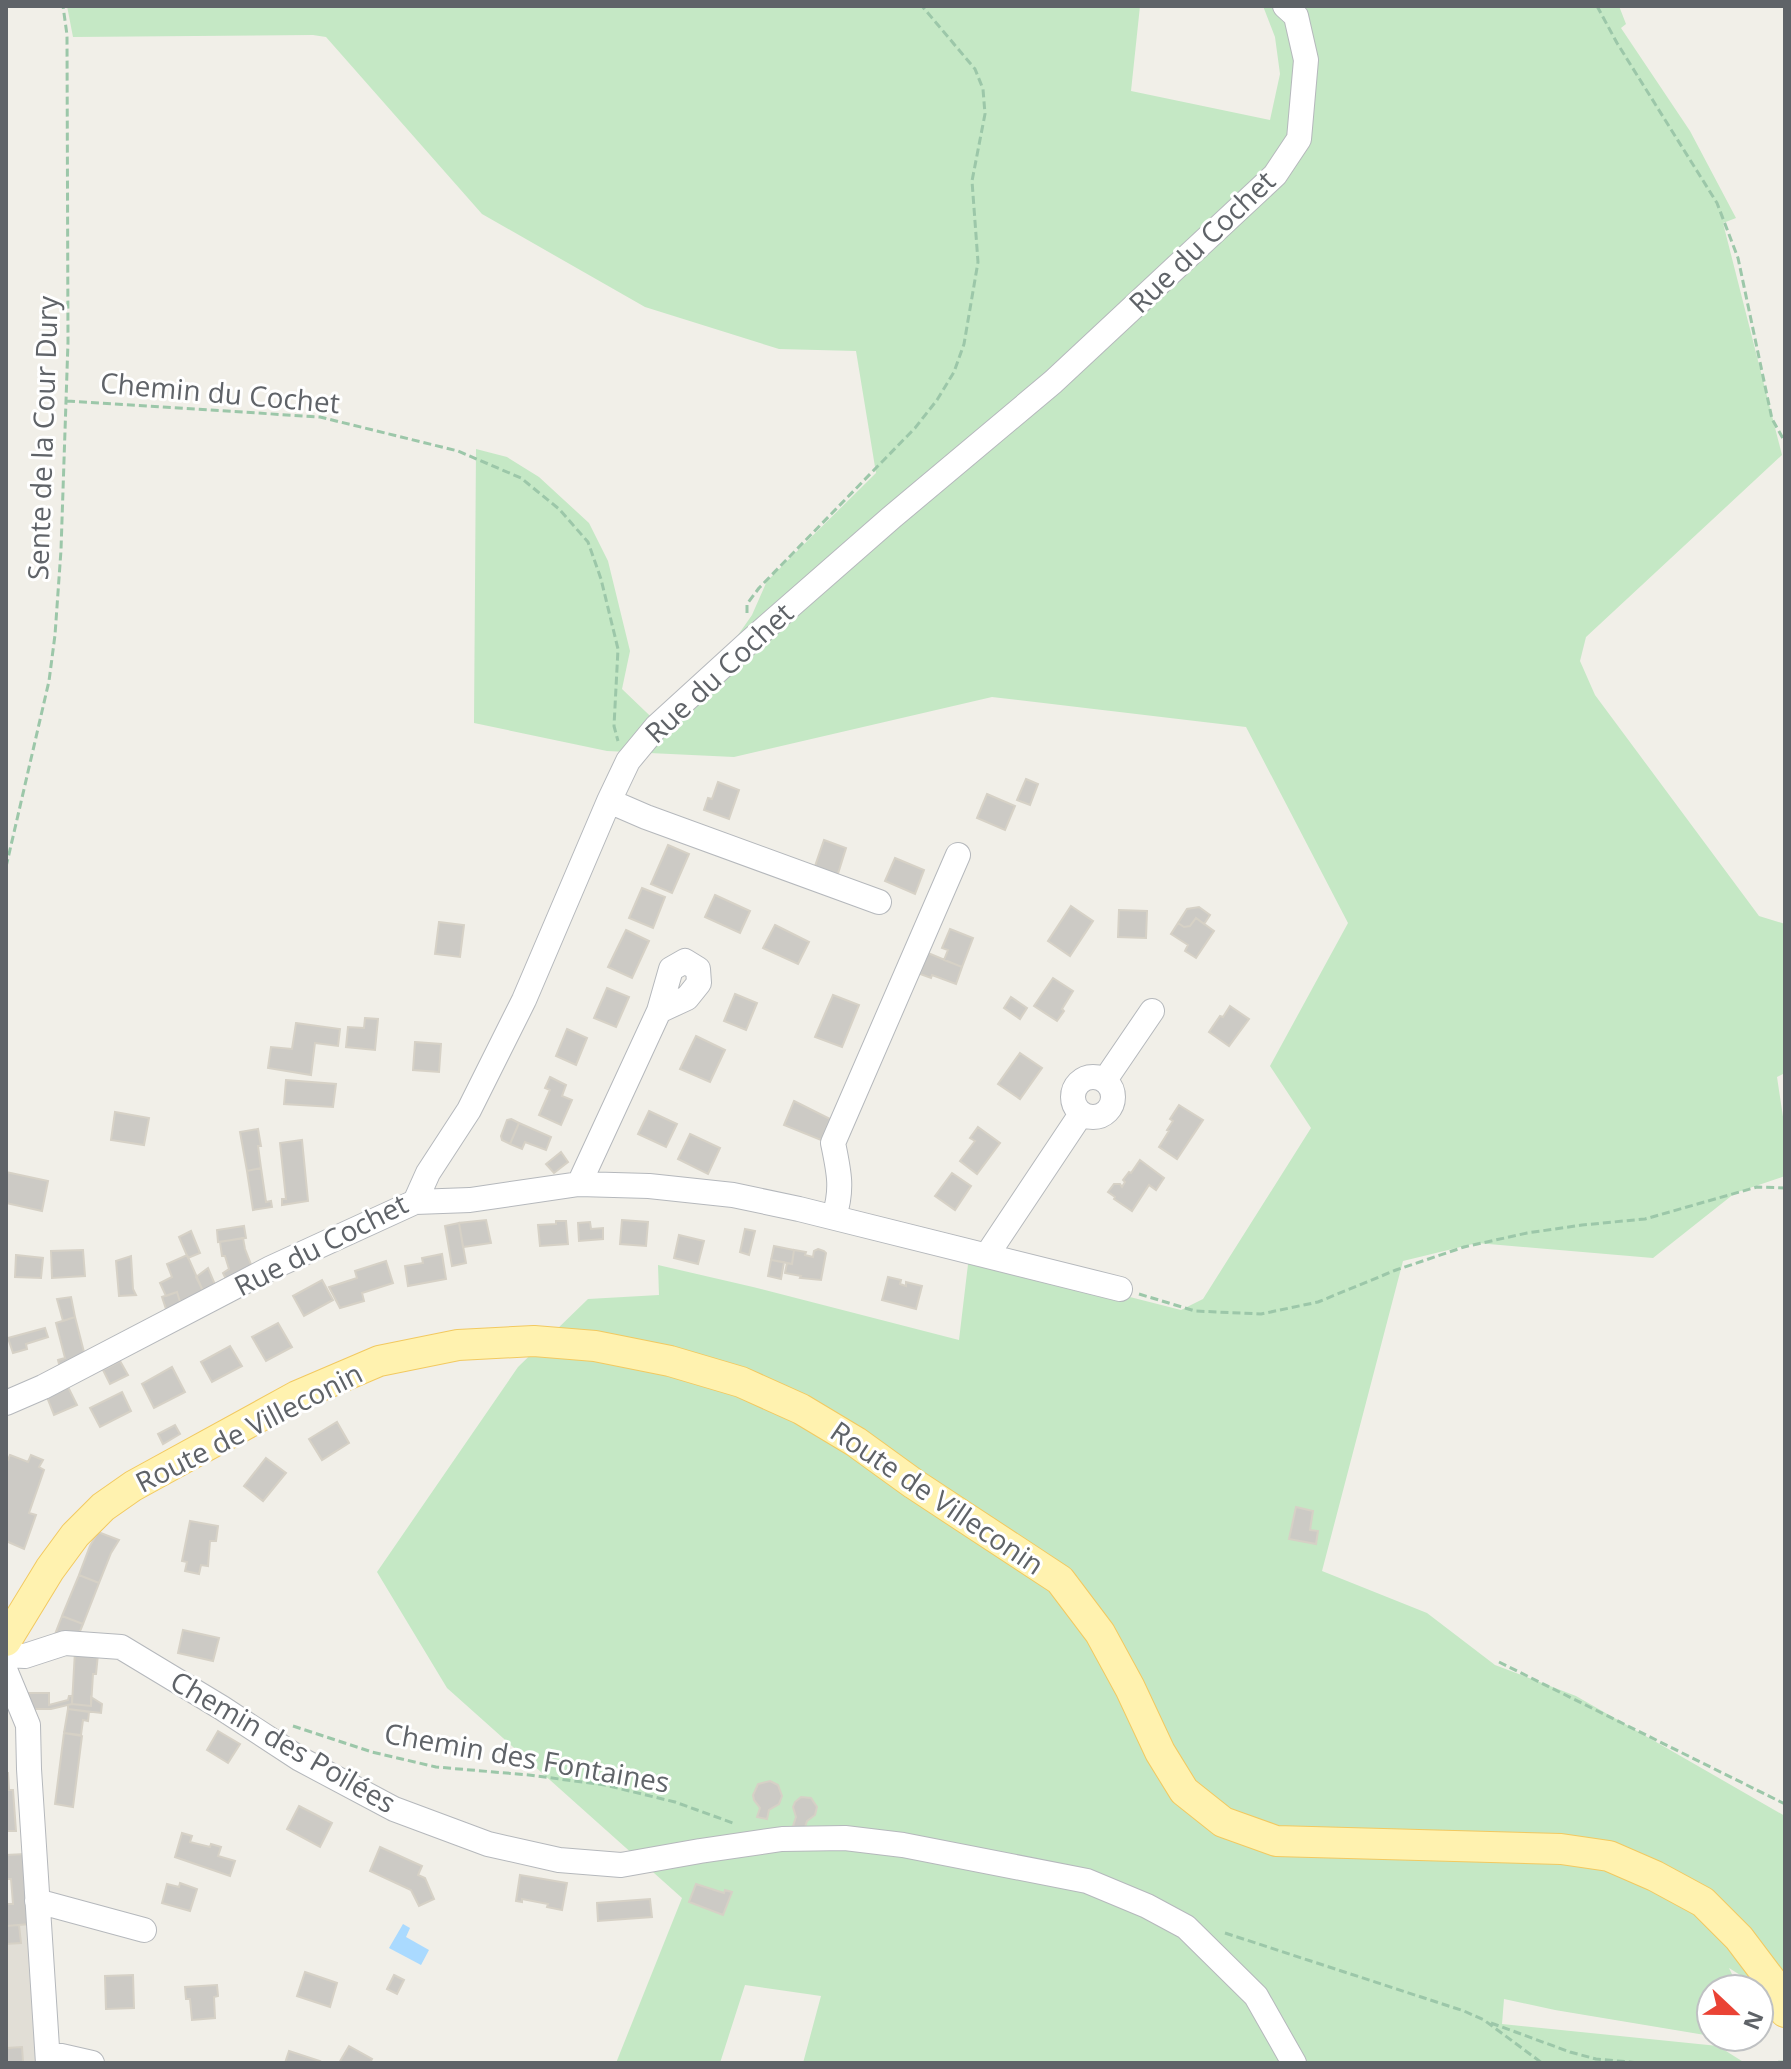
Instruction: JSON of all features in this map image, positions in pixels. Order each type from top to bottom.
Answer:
[{"type":"main road","name":"Route de Villeconin","points":[[6,1641],[50,1569],[75,1535],[103,1507],[133,1486],[297,1396],[379,1361],[458,1345],[534,1341],[595,1346],[670,1361],[741,1382],[801,1409],[856,1442],[1060,1580],[1100,1633],[1160,1752],[1184,1791],[1223,1822],[1276,1841],[1561,1849],[1609,1856],[1703,1902],[1739,1938],[1773,1983],[1785,2012]]},
{"type":"street","name":"Rue du Cochet","points":[[6,1403],[43,1387],[271,1268],[415,1202],[428,1173],[469,1110],[524,1000],[628,761],[657,726],[892,517],[1053,382],[1275,175],[1299,139],[1306,60],[1296,16],[1285,6]]},
{"type":"street","points":[[609,801],[879,902]]},
{"type":"street","points":[[834,1217],[840,1198],[833,1143],[958,855]]},
{"type":"street","points":[[579,1184],[659,1011]]},
{"type":"street","points":[[987,1255],[1081,1114],[1074,1102],[1079,1083],[1091,1077],[1105,1080],[1152,1011]]},
{"type":"street","points":[[415,1202],[470,1200],[579,1184],[649,1186],[733,1195],[834,1217],[1120,1289]]},
{"type":"street","name":"Chemin des Poilées","points":[[6,1655],[25,1656],[65,1643],[121,1647],[300,1759],[394,1809],[488,1844],[559,1860],[621,1865],[782,1839],[845,1838],[903,1845],[1087,1881],[1147,1906],[1186,1927],[1256,1996],[1294,2063]]},
{"type":"street","points":[[6,1672],[28,1725],[48,2058],[92,2063]]},
{"type":"street","points":[[37,1901],[144,1930]]},
{"type":"path","name":"Sente de la Cour Dury","points":[[6,867],[49,681],[61,550],[68,342],[67,35],[63,6]]},
{"type":"path","points":[[748,643],[747,604],[915,428],[954,372],[964,344],[978,262],[972,181],[985,114],[983,89],[975,69],[922,6]]},
{"type":"path","points":[[1597,6],[1717,203],[1738,258],[1772,419],[1785,442]]},
{"type":"path","name":"Chemin du Cochet","points":[[66,401],[320,417],[458,451],[521,478],[559,509],[588,542],[601,579],[618,649],[614,726],[621,755],[628,761]]},
{"type":"path","points":[[1120,1289],[1195,1311],[1261,1314],[1318,1302],[1396,1270],[1464,1247],[1527,1233],[1645,1219],[1757,1187],[1785,1188]]},
{"type":"path","points":[[1499,1662],[1785,1804]]},
{"type":"path","name":"Chemin des Fontaines","points":[[294,1727],[372,1752],[436,1767],[605,1785],[675,1802],[733,1824]]},
{"type":"path","points":[[1226,1933],[1413,1993],[1570,2052],[1596,2059],[1640,2063]]},
{"type":"path","points":[[1484,2020],[1542,2063]]},
{"type":"path","points":[[1766,2063],[1785,2062]]},
{"type":"shaded area","points":[[30,1924],[37,2063],[6,2063],[6,1926]]},
{"type":"green space","points":[[67,6],[1140,6],[1131,91],[1270,120],[1280,74],[1275,37],[1263,6],[1619,6],[1626,24],[1621,28],[1690,131],[1736,218],[1723,223],[1782,455],[1586,637],[1580,661],[1595,695],[1759,916],[1785,924],[1785,1073],[1777,1077],[1785,1130],[1785,1176],[1735,1193],[1653,1258],[1477,1243],[1403,1261],[1322,1571],[1427,1613],[1495,1665],[1576,1696],[1785,1816],[1785,2003],[1775,1997],[1775,1973],[1737,1973],[1729,1968],[1731,1973],[1695,1973],[1695,2033],[1504,1999],[1502,2024],[1695,2044],[1695,2053],[1729,2053],[1745,2063],[803,2063],[821,1996],[745,1985],[720,2063],[616,2063],[682,1898],[447,1688],[377,1572],[518,1367],[588,1299],[659,1295],[658,1265],[959,1340],[969,1256],[1181,1310],[1203,1299],[1311,1128],[1270,1066],[1348,923],[1246,727],[992,697],[734,757],[607,751],[474,723],[476,449],[507,457],[539,477],[589,523],[608,561],[630,651],[622,689],[669,734],[752,615],[767,581],[876,473],[856,351],[779,349],[645,307],[482,214],[326,37],[73,37]]},
{"type":"water","points":[[403,1924],[410,1928],[406,1937],[429,1950],[421,1965],[389,1948]]},
{"type":"building","points":[[1026,779],[1038,784],[1030,805],[1017,800]]},
{"type":"building","points":[[718,782],[739,790],[729,819],[704,810]]},
{"type":"building","points":[[987,794],[1015,806],[1005,830],[977,818]]},
{"type":"building","points":[[824,840],[846,848],[836,880],[813,872]]},
{"type":"building","points":[[668,845],[689,854],[672,893],[651,884]]},
{"type":"building","points":[[895,858],[924,870],[915,894],[885,881]]},
{"type":"building","points":[[642,888],[665,897],[653,928],[629,918]]},
{"type":"building","points":[[715,895],[750,911],[740,933],[705,917]]},
{"type":"building","points":[[1071,906],[1093,921],[1070,956],[1048,941]]},
{"type":"building","points":[[1199,907],[1210,915],[1204,924],[1196,918],[1190,926],[1184,927],[1178,923],[1187,909]]},
{"type":"building","points":[[1119,910],[1147,911],[1146,938],[1118,937]]},
{"type":"building","points":[[1196,918],[1214,931],[1196,958],[1185,951],[1188,945],[1171,934],[1178,923],[1184,927],[1190,926]]},
{"type":"building","points":[[439,922],[464,925],[460,957],[435,954]]},
{"type":"building","points":[[775,925],[809,942],[798,964],[763,948]]},
{"type":"building","points":[[950,929],[973,938],[962,967],[944,960],[948,950],[942,948]]},
{"type":"building","points":[[626,930],[649,941],[632,978],[608,967]]},
{"type":"building","points":[[928,953],[962,967],[956,984],[920,974]]},
{"type":"building","points":[[1053,978],[1073,991],[1057,1021],[1034,1006]]},
{"type":"building","points":[[607,988],[629,997],[616,1027],[594,1018]]},
{"type":"building","points":[[735,994],[757,1003],[746,1030],[724,1021]]},
{"type":"building","points":[[833,995],[859,1005],[842,1047],[815,1037]]},
{"type":"building","points":[[1011,997],[1027,1008],[1020,1019],[1004,1008]]},
{"type":"building","points":[[1230,1006],[1249,1019],[1229,1046],[1209,1032]]},
{"type":"building","points":[[365,1018],[378,1019],[375,1050],[346,1047],[348,1027],[364,1028]]},
{"type":"building","points":[[296,1023],[340,1029],[338,1046],[315,1043],[311,1075],[268,1068],[271,1047],[292,1049]]},
{"type":"building","points":[[567,1029],[587,1038],[576,1065],[556,1056]]},
{"type":"building","points":[[696,1036],[725,1050],[710,1082],[680,1069]]},
{"type":"building","points":[[415,1042],[441,1044],[439,1072],[413,1070]]},
{"type":"building","points":[[1020,1053],[1042,1068],[1020,1099],[998,1084]]},
{"type":"building","points":[[550,1077],[566,1085],[562,1096],[572,1100],[561,1125],[539,1115],[550,1090],[545,1088]]},
{"type":"building","points":[[286,1080],[336,1084],[333,1107],[284,1104]]},
{"type":"building","points":[[794,1101],[830,1119],[821,1140],[784,1125]]},
{"type":"building","points":[[1179,1105],[1203,1120],[1177,1159],[1159,1147]]},
{"type":"building","points":[[649,1111],[677,1124],[666,1147],[638,1134]]},
{"type":"building","points":[[115,1112],[149,1118],[144,1145],[111,1140]]},
{"type":"building","points":[[507,1120],[519,1123],[510,1144],[501,1136]]},
{"type":"building","points":[[519,1123],[551,1137],[546,1150],[525,1142],[522,1149],[510,1144]]},
{"type":"building","points":[[978,1127],[1000,1143],[977,1174],[960,1161],[975,1141],[970,1138]]},
{"type":"building","points":[[258,1129],[261,1168],[247,1171],[240,1132]]},
{"type":"building","points":[[690,1134],[720,1148],[708,1174],[678,1159]]},
{"type":"building","points":[[302,1140],[308,1201],[282,1205],[282,1199],[286,1199],[280,1143]]},
{"type":"building","points":[[561,1152],[568,1162],[554,1173],[546,1164]]},
{"type":"building","points":[[1140,1160],[1164,1178],[1156,1190],[1149,1185],[1132,1211],[1108,1192],[1114,1184],[1122,1187],[1123,1180]]},
{"type":"building","points":[[261,1168],[266,1202],[271,1201],[272,1207],[253,1210],[247,1171]]},
{"type":"building","points":[[6,1172],[48,1181],[42,1211],[6,1203]]},
{"type":"building","points":[[952,1173],[971,1186],[955,1210],[935,1196]]},
{"type":"building","points":[[486,1220],[491,1243],[463,1247],[459,1223]]},
{"type":"building","points":[[622,1220],[648,1222],[646,1246],[620,1244]]},
{"type":"building","points":[[556,1221],[566,1221],[568,1244],[540,1246],[538,1225],[556,1224]]},
{"type":"building","points":[[590,1222],[591,1229],[603,1228],[603,1239],[579,1241],[578,1223]]},
{"type":"building","points":[[459,1223],[466,1263],[452,1266],[445,1226]]},
{"type":"building","points":[[244,1226],[246,1238],[218,1242],[217,1230]]},
{"type":"building","points":[[745,1229],[755,1231],[749,1255],[740,1252]]},
{"type":"building","points":[[191,1231],[200,1253],[188,1258],[179,1237]]},
{"type":"building","points":[[679,1235],[704,1241],[698,1264],[674,1258]]},
{"type":"building","points":[[243,1238],[252,1267],[227,1281],[223,1273],[229,1269],[225,1256],[222,1256],[220,1242]]},
{"type":"building","points":[[774,1246],[794,1250],[792,1264],[771,1260]]},
{"type":"building","points":[[818,1249],[826,1253],[821,1280],[785,1273],[787,1263],[792,1264],[794,1250],[813,1257]]},
{"type":"building","points":[[83,1250],[85,1276],[52,1278],[51,1251]]},
{"type":"building","points":[[442,1254],[446,1279],[408,1286],[405,1266],[423,1263],[422,1258]]},
{"type":"building","points":[[16,1255],[43,1258],[41,1278],[15,1277]]},
{"type":"building","points":[[187,1255],[204,1293],[181,1305],[177,1292],[166,1296],[160,1283],[172,1277],[167,1264]]},
{"type":"building","points":[[131,1256],[136,1295],[119,1296],[116,1261]]},
{"type":"building","points":[[771,1260],[784,1262],[781,1279],[768,1276]]},
{"type":"building","points":[[386,1261],[393,1283],[362,1293],[364,1301],[340,1308],[329,1287],[357,1278],[355,1271]]},
{"type":"building","points":[[208,1268],[216,1287],[204,1293],[196,1277]]},
{"type":"building","points":[[888,1277],[901,1280],[900,1284],[906,1286],[906,1282],[922,1286],[916,1309],[882,1300]]},
{"type":"building","points":[[322,1280],[333,1300],[304,1316],[293,1296]]},
{"type":"building","points":[[177,1292],[181,1305],[167,1312],[162,1297]]},
{"type":"building","points":[[71,1297],[75,1317],[63,1321],[57,1299]]},
{"type":"building","points":[[75,1317],[85,1356],[60,1368],[58,1360],[65,1358],[56,1323]]},
{"type":"building","points":[[278,1323],[292,1347],[266,1361],[252,1337]]},
{"type":"building","points":[[45,1328],[48,1337],[26,1344],[27,1349],[13,1353],[8,1338]]},
{"type":"building","points":[[230,1346],[242,1366],[212,1382],[201,1362]]},
{"type":"building","points":[[120,1361],[128,1375],[110,1384],[103,1370]]},
{"type":"building","points":[[172,1367],[185,1392],[154,1408],[142,1384]]},
{"type":"building","points":[[68,1387],[77,1405],[54,1415],[47,1397]]},
{"type":"building","points":[[122,1392],[131,1411],[100,1427],[90,1408]]},
{"type":"building","points":[[337,1422],[349,1443],[322,1460],[309,1439]]},
{"type":"building","points":[[175,1425],[180,1434],[163,1444],[158,1434]]},
{"type":"building","points":[[10,1455],[28,1462],[31,1455],[43,1460],[39,1467],[44,1470],[29,1513],[36,1515],[24,1549],[6,1541],[6,1464]]},
{"type":"building","points":[[266,1458],[286,1473],[263,1501],[244,1486]]},
{"type":"building","points":[[1296,1507],[1313,1511],[1310,1530],[1318,1531],[1316,1544],[1289,1539]]},
{"type":"building","points":[[190,1521],[218,1526],[216,1541],[210,1541],[208,1566],[201,1565],[199,1574],[185,1571],[187,1562],[182,1561]]},
{"type":"building","points":[[98,1532],[119,1540],[99,1583],[79,1575]]},
{"type":"building","points":[[79,1575],[99,1583],[83,1624],[62,1616]]},
{"type":"building","points":[[62,1616],[83,1624],[78,1636],[54,1637]]},
{"type":"building","points":[[183,1630],[219,1638],[213,1661],[178,1653]]},
{"type":"building","points":[[75,1651],[98,1654],[91,1706],[72,1704]]},
{"type":"building","points":[[29,1693],[49,1693],[49,1705],[72,1696],[72,1704],[51,1709],[30,1709]]},
{"type":"building","points":[[91,1697],[102,1704],[101,1713],[68,1709],[68,1705],[72,1704],[91,1706]]},
{"type":"building","points":[[68,1709],[89,1712],[88,1721],[83,1720],[81,1735],[64,1733]]},
{"type":"building","points":[[218,1731],[240,1744],[228,1763],[207,1750]]},
{"type":"building","points":[[64,1733],[82,1736],[73,1807],[55,1804]]},
{"type":"building","points":[[6,1773],[9,1790],[13,1790],[16,1831],[6,1831]]},
{"type":"building","points":[[770,1781],[778,1785],[782,1796],[779,1804],[769,1810],[767,1819],[757,1817],[760,1808],[753,1795],[758,1784]]},
{"type":"building","points":[[801,1797],[811,1798],[817,1807],[804,1830],[793,1826],[796,1817],[793,1807]]},
{"type":"building","points":[[299,1806],[332,1823],[320,1847],[287,1829]]},
{"type":"building","points":[[182,1833],[192,1836],[190,1842],[221,1847],[218,1856],[235,1861],[230,1876],[175,1857]]},
{"type":"building","points":[[380,1847],[422,1866],[418,1875],[425,1878],[434,1899],[419,1906],[411,1890],[370,1871]]},
{"type":"building","points":[[25,1854],[30,1924],[6,1926],[6,1904],[13,1904],[11,1879],[6,1879],[6,1855]]},
{"type":"building","points":[[520,1875],[567,1883],[562,1910],[547,1907],[548,1904],[522,1899],[522,1902],[516,1901]]},
{"type":"building","points":[[180,1883],[197,1889],[190,1911],[162,1903],[167,1884],[179,1887]]},
{"type":"building","points":[[696,1884],[724,1893],[725,1890],[732,1892],[723,1915],[689,1902]]},
{"type":"building","points":[[650,1899],[652,1917],[598,1921],[597,1903]]},
{"type":"building","points":[[19,1925],[21,1943],[6,1944],[6,1926]]},
{"type":"building","points":[[305,1972],[337,1983],[330,2007],[297,1996]]},
{"type":"building","points":[[133,1975],[134,2008],[106,2009],[105,1976]]},
{"type":"building","points":[[394,1975],[404,1980],[397,1994],[387,1989]]},
{"type":"building","points":[[217,1985],[215,2018],[192,2020],[190,1999],[186,1999],[185,1987]]},
{"type":"building","points":[[349,2046],[372,2059],[370,2063],[339,2063]]},
{"type":"building","points":[[22,2047],[23,2062],[6,2063],[6,2048]]},
{"type":"building","points":[[289,2051],[320,2061],[285,2063]]}]
